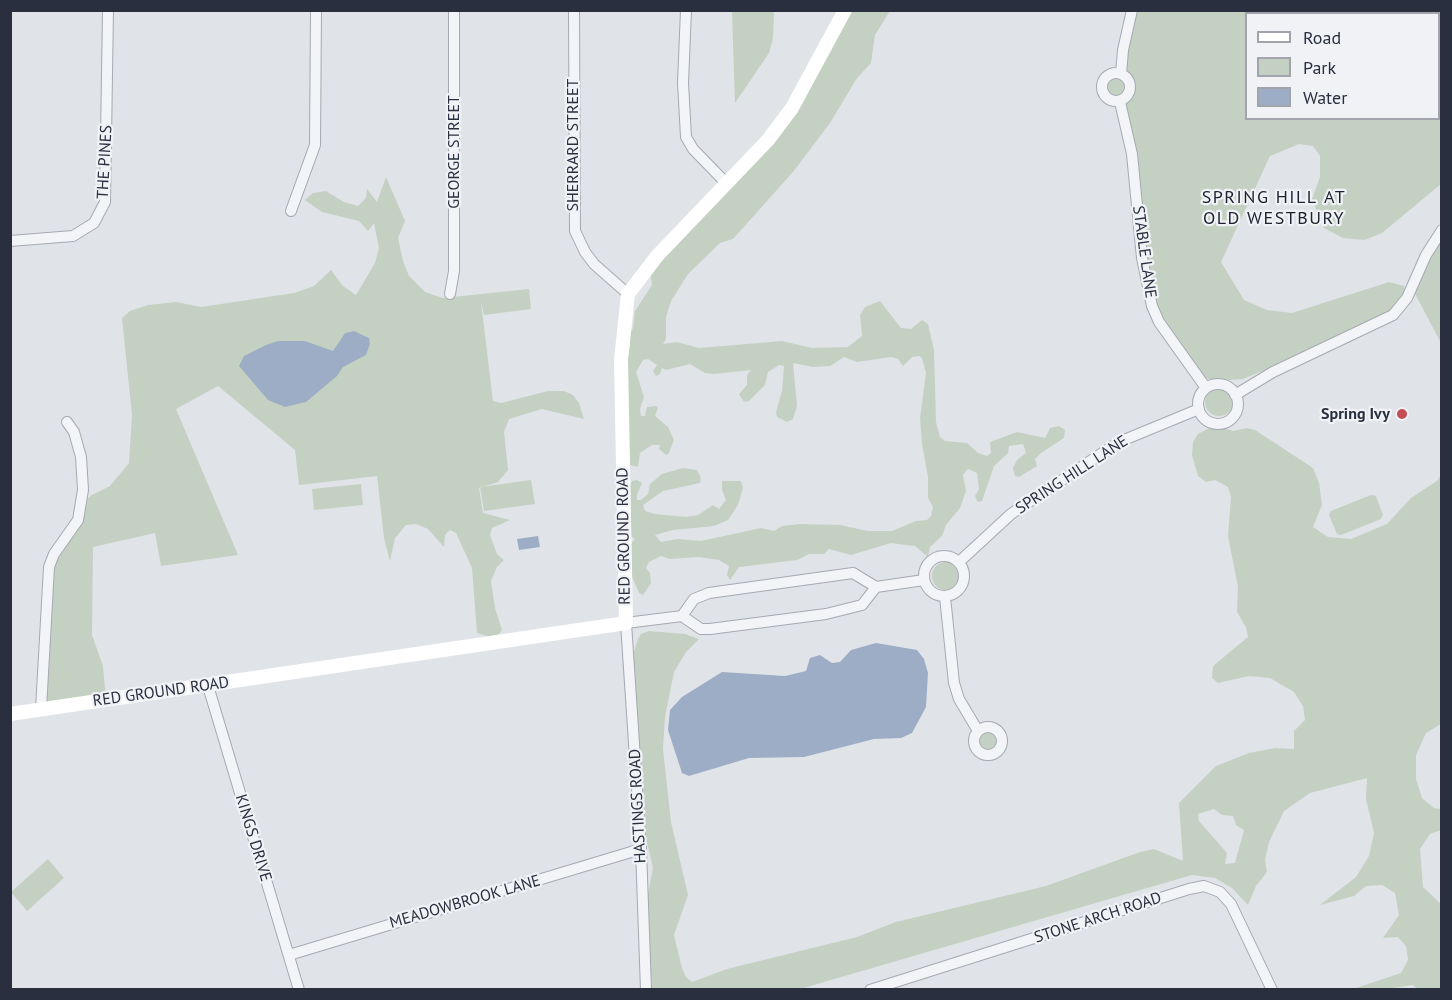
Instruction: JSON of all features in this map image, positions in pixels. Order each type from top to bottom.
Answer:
[{"type":"street","name":"THE PINES","points":[[10,241],[73,236],[94,223],[105,202],[108,10]]},
{"type":"street","points":[[291,211],[315,145],[316,10]]},
{"type":"street","name":"GEORGE STREET","points":[[450,294],[454,271],[454,10]]},
{"type":"street","name":"SHERRARD STREET","points":[[574,10],[575,231],[585,252],[594,264],[628,294]]},
{"type":"street","points":[[686,10],[683,83],[686,137],[693,149],[727,184]]},
{"type":"street","points":[[628,294],[657,256],[768,140],[792,108],[845,10]]},
{"type":"street","name":"STABLE LANE","points":[[1132,10],[1123,50],[1121,74],[1128,79],[1131,88],[1127,97],[1120,102],[1132,154],[1142,258],[1152,306],[1159,322],[1206,388]]},
{"type":"street","points":[[1120,102],[1110,101],[1101,89],[1107,76],[1121,74]]},
{"type":"street","points":[[1235,395],[1273,372],[1393,315],[1407,298],[1426,255],[1442,230]]},
{"type":"street","name":"RED GROUND ROAD","points":[[10,714],[626,623],[621,360],[628,294]]},
{"type":"street","points":[[1222,384],[1235,395],[1236,411],[1225,422],[1211,422],[1199,409],[1199,398],[1206,388],[1222,384]]},
{"type":"street","name":"SPRING HILL LANE","points":[[959,562],[1011,514],[1119,442],[1199,409]]},
{"type":"street","points":[[41,709],[49,567],[54,554],[78,520],[83,490],[81,458],[74,432],[67,422]]},
{"type":"street","points":[[948,556],[959,562],[964,574],[962,587],[952,595],[945,597],[934,594],[924,580],[925,567],[935,558],[948,556]]},
{"type":"street","points":[[682,616],[694,599],[709,592],[853,573],[876,587],[924,580]]},
{"type":"street","points":[[626,623],[682,616],[701,629],[710,629],[826,614],[862,605],[876,587]]},
{"type":"street","points":[[945,597],[954,683],[959,699],[978,731]]},
{"type":"street","name":"HASTINGS ROAD","points":[[626,623],[641,849],[646,990]]},
{"type":"street","name":"KINGS DRIVE","points":[[208,686],[299,990]]},
{"type":"street","name":"MEADOWBROOK LANE","points":[[289,955],[641,849]]},
{"type":"street","name":"STONE ARCH ROAD","points":[[870,990],[1204,886],[1220,892],[1231,904],[1272,990]]},
{"type":"green space","points":[[732,11],[773,11],[774,14],[773,38],[769,53],[735,103]]},
{"type":"green space","points":[[851,11],[890,11],[875,35],[871,63],[857,78],[830,123],[793,172],[733,239],[720,243],[688,274],[671,301],[666,317],[666,339],[663,344],[677,342],[699,348],[782,341],[812,348],[848,347],[862,336],[860,315],[865,307],[880,301],[901,328],[911,329],[922,320],[928,324],[934,350],[936,422],[940,437],[945,441],[967,443],[978,453],[987,456],[991,453],[990,442],[1017,432],[1045,438],[1050,428],[1059,426],[1065,430],[1064,438],[1041,453],[1035,459],[1037,466],[1019,477],[1015,476],[1013,468],[1017,460],[1026,453],[1023,444],[1009,446],[1008,453],[994,466],[982,501],[978,502],[975,496],[979,489],[977,473],[968,469],[963,475],[966,491],[960,508],[946,525],[942,536],[930,547],[928,557],[915,546],[891,543],[851,555],[829,549],[824,554],[809,554],[797,560],[739,567],[730,580],[727,575],[729,566],[719,560],[699,557],[670,559],[661,556],[649,562],[646,568],[650,573],[651,583],[643,595],[639,593],[630,572],[629,546],[635,539],[628,534],[629,488],[632,481],[637,480],[642,483],[637,495],[637,500],[641,500],[648,494],[650,484],[662,474],[683,468],[697,470],[701,478],[700,483],[663,491],[643,505],[645,511],[655,514],[686,517],[698,515],[713,505],[719,509],[726,500],[722,490],[722,481],[741,481],[743,488],[738,505],[728,520],[714,526],[673,530],[655,535],[661,542],[678,539],[701,541],[761,528],[774,531],[782,526],[800,524],[840,525],[868,531],[892,531],[916,521],[927,520],[931,516],[933,507],[928,498],[928,477],[920,418],[926,373],[922,358],[919,356],[912,357],[903,366],[898,359],[891,357],[857,362],[844,357],[830,366],[813,367],[793,363],[797,406],[793,419],[787,422],[777,417],[776,412],[782,391],[784,366],[779,365],[768,372],[765,385],[749,401],[744,402],[739,394],[747,385],[747,375],[751,370],[714,374],[705,373],[690,364],[666,370],[662,368],[660,374],[656,376],[653,371],[657,365],[648,359],[643,360],[636,372],[644,397],[640,409],[641,416],[645,416],[647,407],[656,406],[658,408],[655,416],[668,427],[674,440],[666,455],[659,449],[660,445],[652,445],[640,453],[638,467],[630,465],[624,349],[630,348],[629,335],[633,328],[635,311],[652,285],[650,270],[740,174]]},
{"type":"green space","points":[[1132,11],[1441,11],[1441,184],[1382,233],[1365,240],[1343,238],[1324,228],[1312,199],[1320,177],[1320,156],[1313,146],[1299,144],[1270,156],[1221,262],[1244,300],[1267,310],[1292,313],[1389,282],[1404,286],[1407,298],[1378,323],[1243,379],[1215,381],[1202,377],[1155,314],[1123,100],[1130,91],[1129,82],[1123,75]]},
{"type":"green space","points":[[1116,76],[1124,80],[1128,88],[1124,96],[1116,100],[1108,96],[1104,88],[1108,80]]},
{"type":"green space","points":[[386,177],[405,221],[398,238],[403,261],[409,276],[425,292],[443,298],[529,289],[531,309],[484,315],[481,302],[493,401],[501,403],[548,391],[564,391],[573,395],[579,403],[584,419],[542,409],[509,419],[504,432],[508,470],[498,482],[479,488],[483,513],[510,520],[492,528],[490,535],[497,554],[504,560],[497,567],[491,581],[495,608],[502,630],[499,634],[490,637],[477,633],[472,568],[456,533],[450,530],[445,535],[444,547],[428,529],[416,524],[406,525],[395,538],[390,561],[384,538],[377,476],[299,485],[295,450],[218,386],[176,409],[238,555],[161,566],[155,533],[93,547],[92,635],[103,666],[106,700],[42,709],[48,575],[81,504],[92,495],[110,486],[129,463],[132,415],[122,318],[130,311],[148,305],[176,302],[201,307],[294,293],[314,286],[331,270],[343,286],[356,295],[375,263],[379,248],[374,223],[368,231],[359,221],[322,212],[305,200],[313,193],[326,191],[344,202],[358,206],[366,198],[367,189],[377,202]]},
{"type":"green space","points":[[1441,230],[1441,343],[1412,288]]},
{"type":"green space","points":[[1219,388],[1229,392],[1233,402],[1229,412],[1219,416],[1209,412],[1205,402],[1209,392]]},
{"type":"green space","points":[[1215,425],[1233,431],[1247,428],[1255,430],[1313,468],[1319,483],[1322,505],[1313,527],[1328,537],[1351,539],[1387,524],[1411,498],[1437,481],[1441,474],[1441,724],[1426,733],[1416,755],[1416,779],[1422,798],[1434,808],[1441,809],[1441,830],[1430,834],[1420,849],[1423,887],[1441,904],[1441,989],[1417,989],[1413,985],[1387,989],[1353,989],[1401,973],[1408,960],[1406,946],[1398,937],[1383,938],[1399,915],[1395,893],[1382,885],[1366,886],[1354,896],[1320,905],[1356,877],[1369,856],[1374,833],[1366,799],[1367,778],[1310,793],[1284,811],[1269,842],[1265,860],[1267,872],[1256,886],[1248,905],[1232,888],[1215,878],[1192,875],[800,989],[652,989],[646,904],[653,868],[644,829],[633,655],[641,634],[649,631],[685,634],[699,639],[686,652],[674,672],[665,717],[663,749],[671,822],[688,895],[674,935],[682,968],[686,977],[692,982],[727,969],[857,937],[896,922],[1046,886],[1140,852],[1154,849],[1183,861],[1179,803],[1216,766],[1249,753],[1275,748],[1294,749],[1294,731],[1305,720],[1303,706],[1294,692],[1270,678],[1249,676],[1218,683],[1212,678],[1213,666],[1248,637],[1246,627],[1237,612],[1238,587],[1228,536],[1231,497],[1228,487],[1215,480],[1206,482],[1198,476],[1192,455],[1193,442],[1198,434]],"holes":[[[1214,809],[1222,815],[1233,816],[1236,825],[1244,830],[1235,863],[1225,864],[1227,853],[1199,821],[1198,814]]]},
{"type":"green space","points":[[531,480],[535,504],[484,511],[480,487]]},
{"type":"green space","points":[[361,484],[363,505],[314,510],[312,489]]},
{"type":"green space","points":[[1371,495],[1376,496],[1383,515],[1381,519],[1341,535],[1337,534],[1329,515],[1331,511]]},
{"type":"green space","points":[[946,562],[956,566],[960,576],[956,586],[946,590],[936,586],[932,576],[936,566]]},
{"type":"green space","points":[[989,730],[996,733],[999,740],[996,747],[989,750],[982,747],[979,740],[982,733]]},
{"type":"green space","points":[[48,859],[64,878],[27,911],[11,892]]},
{"type":"water","points":[[354,331],[369,338],[370,344],[366,355],[343,367],[337,376],[306,402],[285,407],[268,400],[239,366],[244,356],[278,341],[305,341],[333,351],[345,333]]},
{"type":"water","points":[[538,536],[540,547],[519,550],[517,539]]},
{"type":"water","points":[[876,643],[917,650],[924,659],[928,673],[926,707],[912,733],[901,738],[874,739],[804,757],[749,758],[689,776],[682,773],[668,730],[670,710],[682,697],[722,672],[785,676],[806,671],[810,658],[820,655],[832,663],[840,662],[851,650]]},
{"type":"place","name":"Spring Ivy","points":[[1402,414]]},
{"type":"district","name":"SPRING HILL AT OLD WESTBURY","points":[[1274,208]]}]
